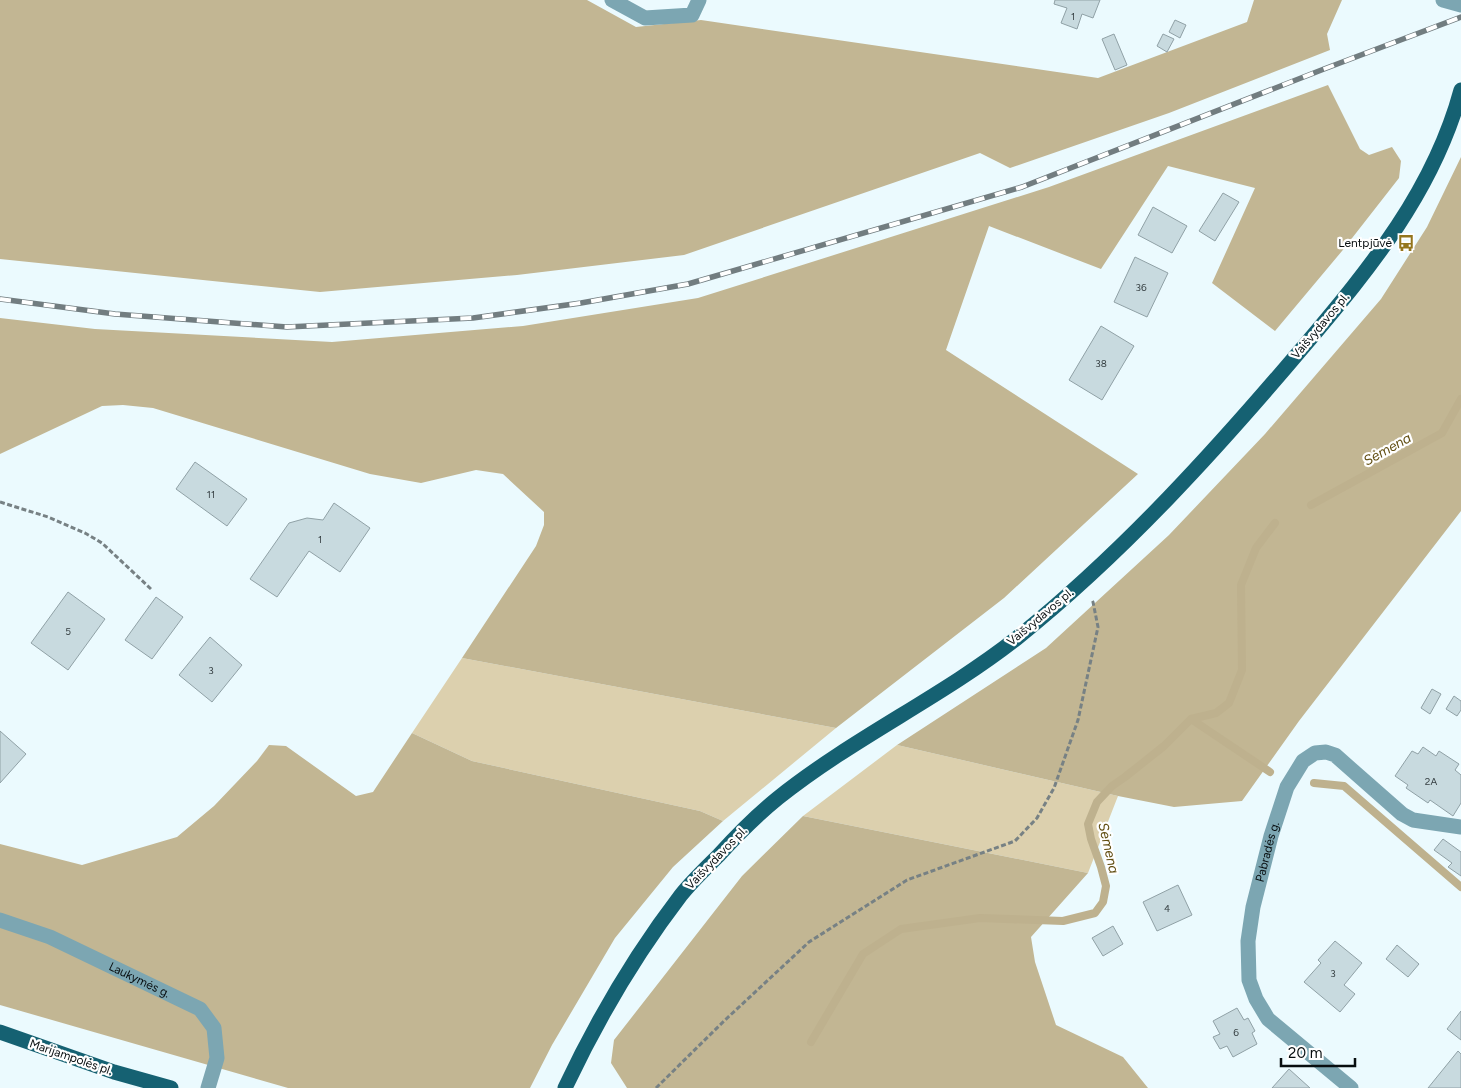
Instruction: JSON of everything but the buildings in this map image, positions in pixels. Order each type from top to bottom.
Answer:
[{"type":"main road","name":"Vaišvydavos pl.","points":[[565,1088],[587,1041],[624,976],[683,893],[737,836],[777,798],[881,727],[970,672],[1016,639],[1081,584],[1175,491],[1279,376],[1340,304],[1394,234],[1416,198],[1440,151],[1461,90]]},
{"type":"main road","name":"Marijampolės pl.","points":[[0,1032],[114,1072],[171,1088]]},
{"type":"street","points":[[612,0],[646,18],[692,15],[699,0]]},
{"type":"street","points":[[1443,0],[1461,6]]},
{"type":"street","name":"Pabradės g.","points":[[1351,1088],[1268,1019],[1256,999],[1249,980],[1248,941],[1253,907],[1271,836],[1288,787],[1303,761],[1315,753],[1326,752],[1335,755],[1402,814],[1413,820],[1461,827]]},
{"type":"street","name":"Laukymės g.","points":[[0,920],[50,937],[200,1009],[214,1028],[217,1058],[208,1088]]},
{"type":"path","points":[[0,502],[48,517],[102,542],[151,589]]},
{"type":"path","points":[[656,1088],[724,1021],[809,942],[906,880],[1015,841],[1037,818],[1054,788],[1078,720],[1098,627],[1093,602],[1081,584]]},
{"type":"shaded area","points":[[0,0],[587,0],[636,27],[701,20],[1098,78],[1247,22],[1254,0],[1342,0],[1327,34],[1330,50],[1169,113],[1010,168],[980,153],[684,255],[517,275],[320,292],[0,259]]},
{"type":"shaded area","points":[[1328,85],[1360,149],[1369,155],[1392,147],[1401,161],[1399,178],[1342,251],[1275,331],[1212,283],[1255,188],[1168,166],[1101,269],[989,226],[946,350],[1138,474],[1004,598],[836,728],[462,658],[536,546],[544,525],[544,512],[503,474],[476,470],[421,483],[370,474],[153,408],[123,405],[102,406],[0,454],[0,318],[95,329],[332,342],[523,326],[698,298],[1049,187]]},
{"type":"shaded area","points":[[1461,157],[1461,511],[1299,721],[1242,801],[1174,807],[897,745],[1046,648],[1169,535],[1265,434],[1381,299],[1427,227]]},
{"type":"shaded area","points":[[462,658],[836,728],[723,821],[700,811],[472,761],[412,733]]},
{"type":"shaded area","points":[[412,733],[472,761],[700,811],[723,821],[673,867],[615,938],[552,1045],[530,1088],[288,1088],[0,1005],[0,844],[82,865],[177,837],[214,806],[257,761],[269,745],[286,746],[356,796],[373,792]]},
{"type":"shaded area","points":[[897,745],[1118,796],[1088,873],[803,816]]},
{"type":"shaded area","points":[[803,816],[1088,873],[1031,937],[1035,962],[1056,1025],[1123,1057],[1148,1088],[627,1088],[611,1063],[614,1040],[742,876]]},
{"type":"waterway","name":"Sėmena","points":[[1311,505],[1442,433],[1461,399]]},
{"type":"waterway","name":"Sėmena","points":[[811,1042],[863,954],[901,929],[980,918],[1063,921],[1095,913],[1103,902],[1106,886],[1088,824],[1097,802],[1112,786],[1164,746],[1191,719],[1216,713],[1229,703],[1242,670],[1241,585],[1256,548],[1275,523]]},
{"type":"waterway","points":[[1191,719],[1270,772]]},
{"type":"waterway","points":[[1314,783],[1344,786],[1461,887]]},
{"type":"railway","points":[[0,299],[115,314],[287,327],[473,318],[581,303],[688,284],[1022,187],[1461,17]]},
{"type":"place","name":"Lentpjūvė","points":[[1406,243]]}]
